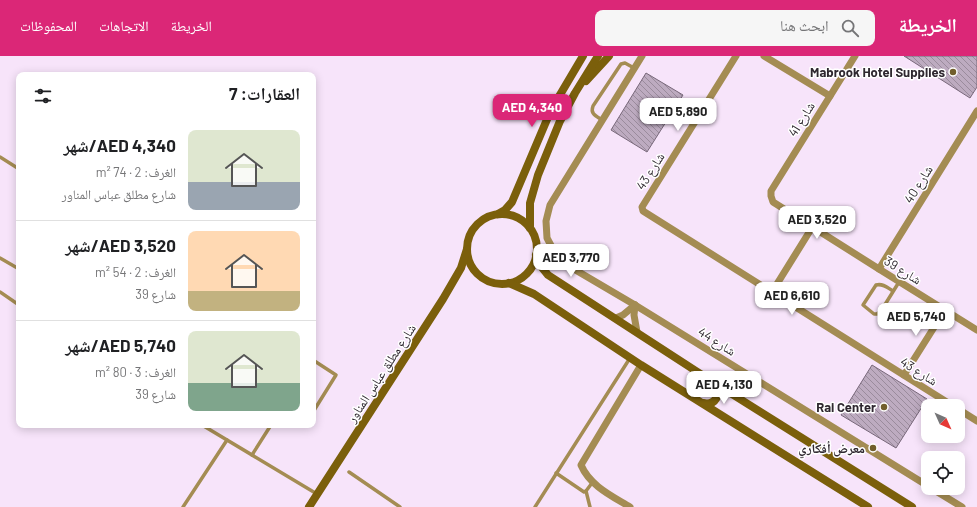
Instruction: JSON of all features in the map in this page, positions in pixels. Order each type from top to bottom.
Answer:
[{"type":"street","points":[[498,214],[512,202],[550,110],[582,56]]},
{"type":"street","points":[[530,228],[530,203],[533,189],[560,121],[598,56]]},
{"type":"street","points":[[575,93],[609,56]]},
{"type":"street","name":"شارع 44","points":[[642,56],[550,204],[546,221],[547,238],[555,253],[567,265],[635,305],[921,482]]},
{"type":"street","name":"شارع 43","points":[[736,56],[642,207],[643,211],[647,215],[941,399]]},
{"type":"street","points":[[764,56],[830,96]]},
{"type":"street","name":"شارع 41","points":[[771,196],[771,191],[856,56]]},
{"type":"street","name":"شارع 40","points":[[879,269],[977,111]]},
{"type":"street","name":"شارع 39","points":[[771,196],[773,202],[977,330]]},
{"type":"street","points":[[498,214],[507,214],[523,221],[530,228],[534,236],[536,255],[532,265],[526,273],[518,279],[498,283],[488,281],[480,276],[473,268],[468,259],[468,241],[476,226],[482,220],[498,214]]},
{"type":"street","points":[[772,292],[813,226]]},
{"type":"street","name":"شارع مطلق عباس المناور","points":[[309,507],[443,299],[461,268],[467,249]]},
{"type":"street","points":[[536,255],[540,265],[548,275],[716,384],[912,507]]},
{"type":"street","points":[[508,282],[534,294],[641,365],[868,507]]},
{"type":"street","points":[[616,318],[623,315],[635,305]]},
{"type":"street","points":[[635,305],[634,315],[637,332]]},
{"type":"street","points":[[904,375],[945,310]]},
{"type":"street","points":[[628,506],[592,483],[584,473],[581,466],[641,365]]},
{"type":"street","points":[[702,403],[708,404],[717,399],[719,389],[716,384]]},
{"type":"street","points":[[965,413],[977,421]]},
{"type":"street","points":[[942,495],[962,507]]},
{"type":"lane","points":[[602,120],[593,113],[593,106],[621,64],[625,63],[634,68]]},
{"type":"lane","points":[[0,157],[16,167]]},
{"type":"lane","points":[[0,258],[16,267]]},
{"type":"lane","points":[[893,291],[884,285],[876,285],[863,305],[874,314],[878,314],[899,282]]},
{"type":"lane","points":[[0,292],[16,303]]},
{"type":"lane","points":[[535,507],[630,357]]},
{"type":"lane","points":[[316,362],[336,375],[316,407]]},
{"type":"lane","points":[[207,428],[317,494]]},
{"type":"lane","points":[[252,455],[269,428]]},
{"type":"lane","points":[[183,507],[227,440]]},
{"type":"lane","points":[[349,472],[400,507]]},
{"type":"lane","points":[[556,473],[582,491],[586,491]]},
{"type":"lane","points":[[586,491],[592,483]]},
{"type":"lane","points":[[586,491],[590,507]]},
{"type":"building","name":"Mabrook Hotel Supplies","points":[[904,56],[977,56],[977,87],[970,98]]},
{"type":"building","points":[[646,73],[683,95],[647,152],[611,130]]},
{"type":"building","name":"Rai Center","points":[[872,365],[927,399],[921,399],[921,408],[896,448],[841,415]]},
{"type":"place","name":"Mabrook Hotel Supplies","points":[[953,72]]},
{"type":"place","name":"Rai Center","points":[[884,407]]},
{"type":"place","name":"معرض أفكاري","points":[[873,448]]}]
